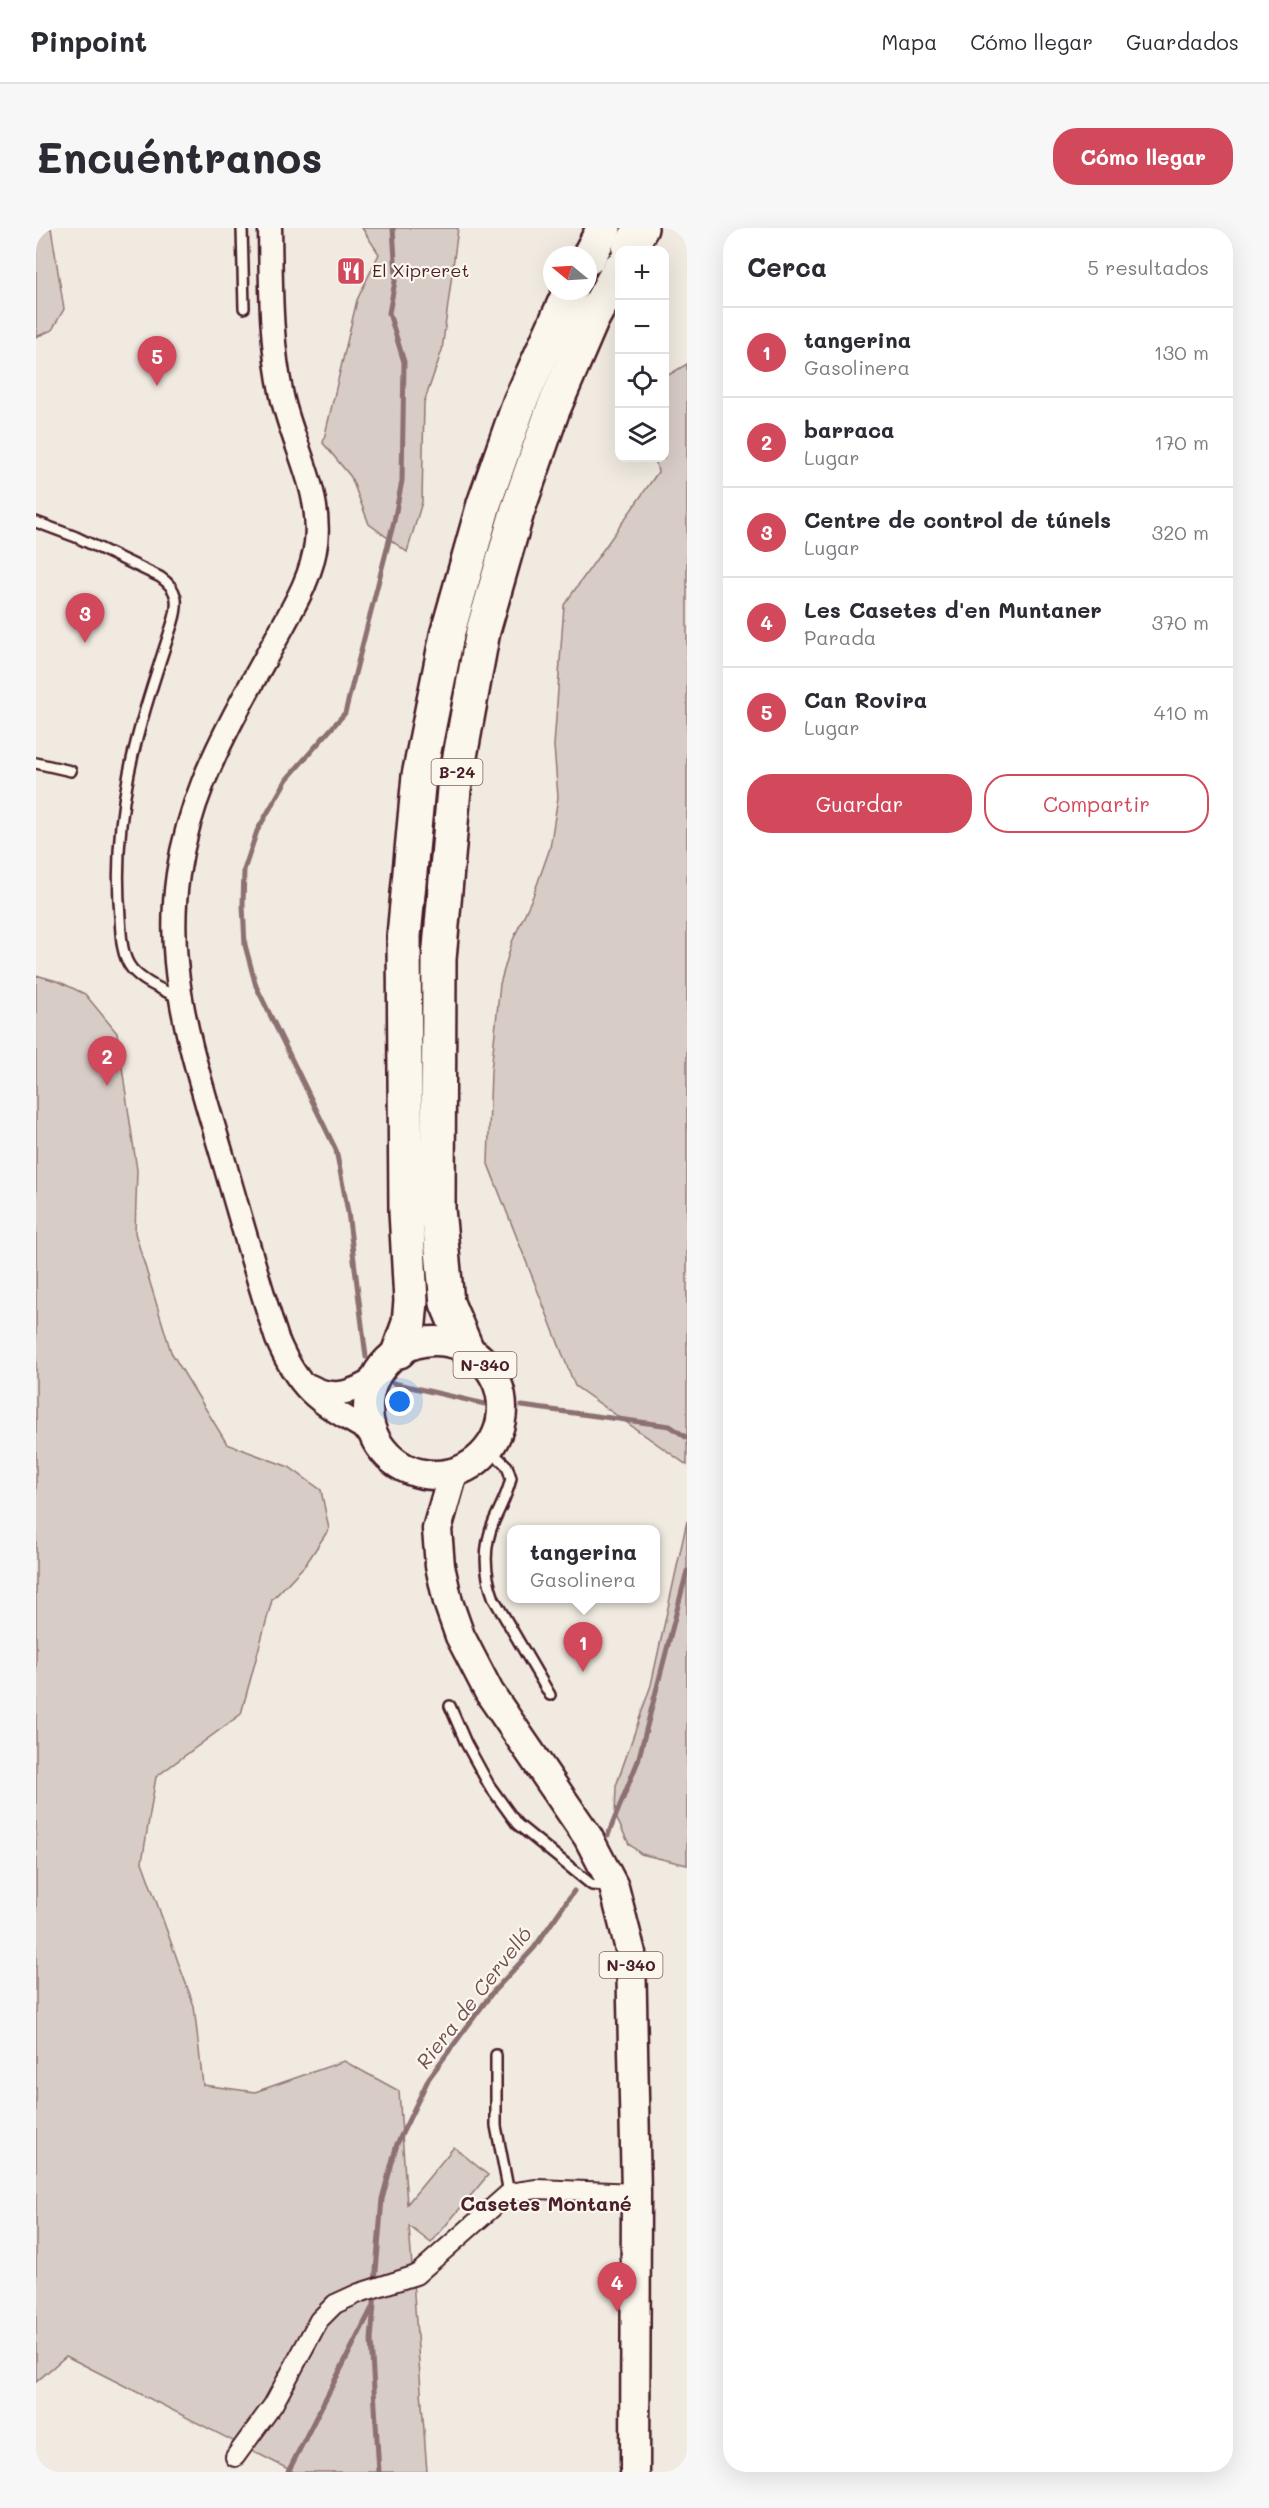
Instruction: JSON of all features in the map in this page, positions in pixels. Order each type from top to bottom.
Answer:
[{"type":"highway","points":[[594,246],[604,228]]},
{"type":"highway","points":[[631,246],[641,228]]},
{"type":"highway","name":"B-24","points":[[466,1348],[447,1303],[438,1209],[439,959],[454,789],[483,631],[517,512],[552,412],[592,319],[615,277]]},
{"type":"highway","name":"B-24","points":[[399,1351],[409,1323],[411,1301],[406,1211],[404,936],[419,776],[447,634],[484,504],[520,402],[566,300]]},
{"type":"main road","name":"N-340","points":[[432,1341],[449,1342],[466,1348],[481,1359],[493,1375],[500,1393],[502,1412],[498,1431],[489,1448],[473,1463],[453,1473],[423,1474],[408,1470],[393,1461],[381,1448],[372,1433],[368,1404],[374,1379],[386,1361],[399,1351],[415,1344],[432,1341]]},
{"type":"main road","name":"N-340","points":[[408,1470],[437,1529]]},
{"type":"main road","name":"N-340","points":[[453,1473],[437,1529],[440,1566],[448,1602],[472,1662],[494,1700],[588,1837],[614,1887],[631,1953],[636,2193],[635,2472]]},
{"type":"street","name":"N-340","points":[[270,228],[272,316],[278,371],[289,424],[313,493],[316,513],[316,545],[300,594],[220,746],[191,818],[178,867],[173,934],[179,998],[199,1077],[269,1315],[285,1358],[312,1395],[372,1433]]},
{"type":"street","name":"N-340","points":[[301,1381],[318,1390],[340,1394],[351,1392],[374,1379]]},
{"type":"street","points":[[235,2457],[273,2405],[319,2320],[335,2304],[386,2284],[416,2276],[509,2193],[537,2189],[636,2193]]},
{"type":"lane","points":[[242,228],[244,308]]},
{"type":"lane","points":[[36,522],[76,537],[160,578],[174,590],[177,600],[173,622],[126,776],[121,808],[117,878],[121,933],[127,961],[133,970],[147,981],[179,998]]},
{"type":"lane","points":[[36,763],[71,771]]},
{"type":"lane","points":[[489,1448],[507,1466],[512,1478],[489,1535],[486,1552],[488,1583],[494,1599],[550,1695]]},
{"type":"lane","points":[[450,1706],[470,1751],[517,1824],[592,1885],[614,1887]]},
{"type":"lane","points":[[496,2055],[496,2126],[509,2193]]},
{"type":"shaded area","points":[[36,228],[51,228],[64,309],[52,330],[36,337]]},
{"type":"shaded area","points":[[362,228],[458,228],[442,350],[424,403],[422,502],[407,552],[369,524],[351,477],[323,443],[357,300],[379,254]]},
{"type":"shaded area","points":[[687,364],[687,1465],[575,1386],[488,1164],[491,1071],[500,984],[512,942],[533,896],[550,848],[558,797],[554,746],[564,605],[658,472],[656,462],[669,462],[669,375]]},
{"type":"shaded area","points":[[36,975],[60,982],[85,994],[117,1033],[137,1170],[135,1233],[171,1352],[227,1444],[289,1467],[321,1490],[329,1529],[306,1564],[272,1600],[241,1714],[156,1777],[142,1862],[194,2006],[203,2085],[255,2092],[344,2061],[399,2091],[407,2204],[454,2147],[488,2175],[431,2243],[409,2226],[427,2472],[294,2472],[66,2356],[36,2382]]},
{"type":"shaded area","points":[[687,1521],[687,1865],[641,1854],[629,1844],[615,1815],[616,1786],[651,1685]]},
{"type":"waterway","points":[[366,1357],[348,1212],[336,1150],[256,986],[245,945],[243,905],[244,870],[257,831],[287,779],[345,713],[394,521],[402,481],[404,362],[389,313],[396,276],[393,228]]},
{"type":"waterway","points":[[393,1383],[485,1404]]},
{"type":"waterway","points":[[522,1406],[670,1426],[687,1438]]},
{"type":"waterway","points":[[608,1835],[638,1761],[687,1571]]},
{"type":"waterway","name":"Riera de Cervelló","points":[[375,2283],[382,2199],[397,2144],[429,2078],[492,1993],[534,1948],[574,1891]]},
{"type":"waterway","points":[[375,2292],[371,2340],[379,2472]]},
{"type":"waterway","name":"Riera de Cervelló","points":[[288,2472],[372,2308]]},
{"type":"place","name":"El Xipreret","points":[[351,271]]},
{"type":"place","name":"Can Rovira","points":[[157,386]]},
{"type":"place","name":"Centre de control de túnels","points":[[85,643]]},
{"type":"place","name":"barraca","points":[[107,1086]]},
{"type":"place","name":"tangerina","points":[[583,1672]]},
{"type":"place","name":"Les Casetes d'en Muntaner","points":[[617,2312]]},
{"type":"district","name":"Casetes Montané","points":[[546,2204]]}]
